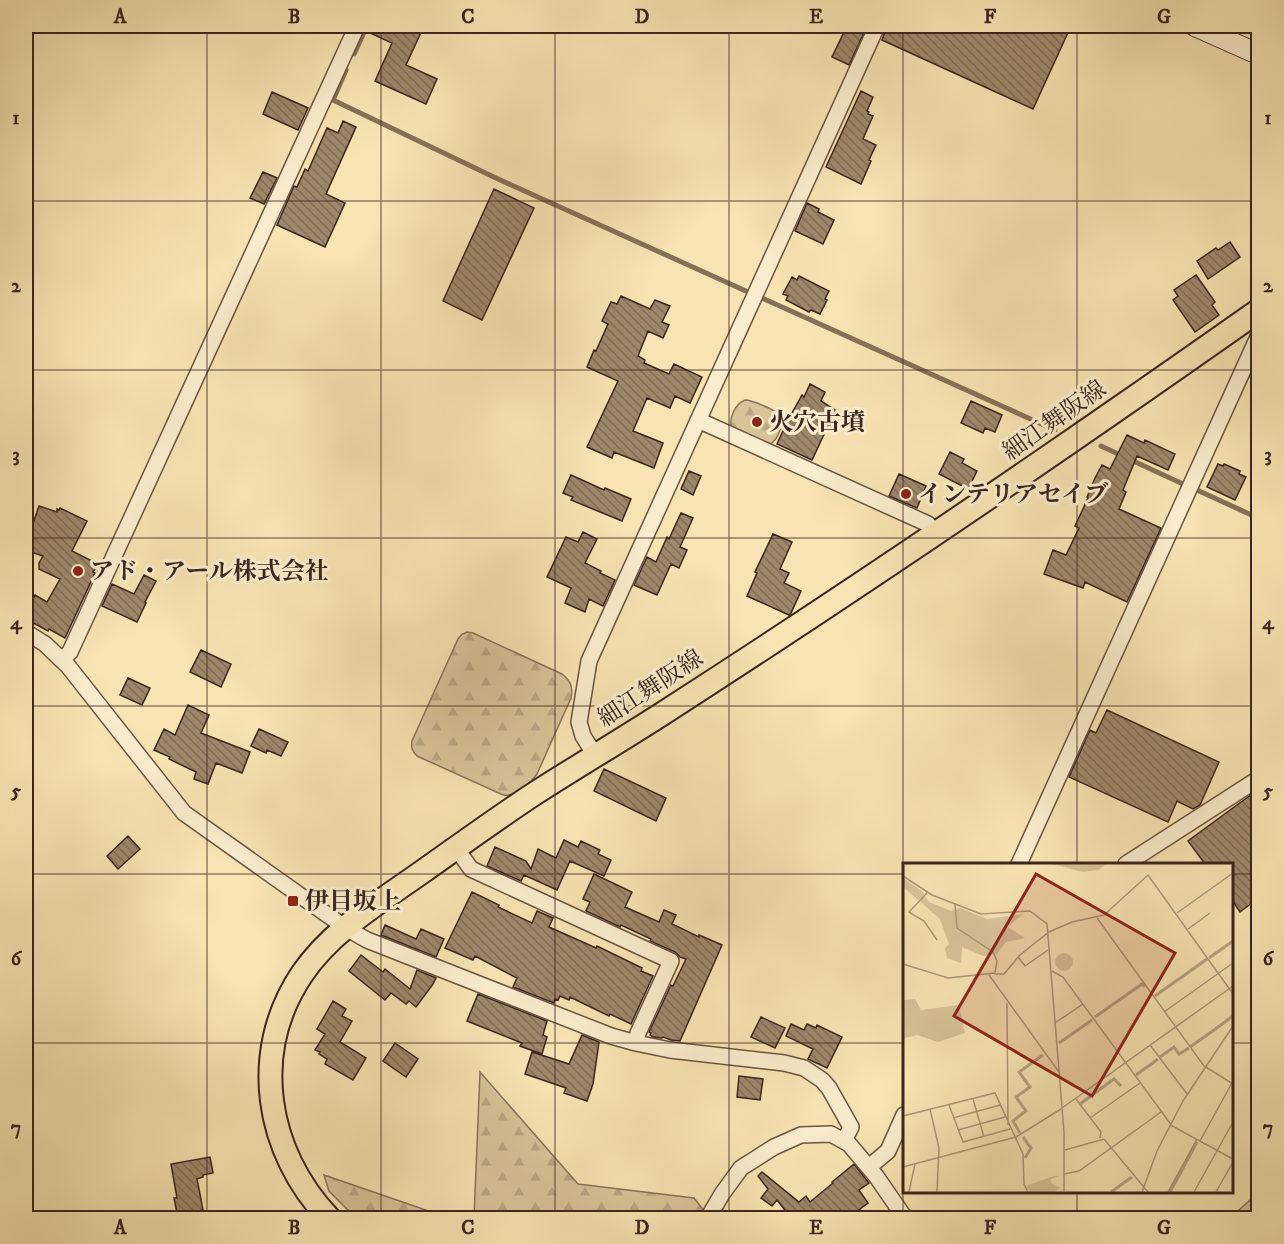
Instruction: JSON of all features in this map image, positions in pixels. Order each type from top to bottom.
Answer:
[{"type":"main road","points":[[1195,26],[1258,54]]},
{"type":"main road","name":"細江舞阪線","points":[[329,1218],[310,1197],[288,1160],[280,1140],[271,1098],[272,1055],[282,1014],[301,976],[314,958],[361,915],[535,794],[660,715],[1257,322]]},
{"type":"street","points":[[62,660],[70,652],[75,642],[357,26]]},
{"type":"street","points":[[595,755],[583,736],[579,722],[589,661],[877,26]]},
{"type":"street","points":[[1019,863],[1257,322]]},
{"type":"street","points":[[698,420],[928,524],[934,534]]},
{"type":"street","points":[[26,632],[45,644],[62,660],[184,813],[346,928],[367,940],[592,1029],[636,1043],[670,1050],[784,1063],[804,1068],[822,1080],[829,1088],[851,1127],[844,1141]]},
{"type":"street","points":[[1128,863],[1258,779]]},
{"type":"street","points":[[456,848],[471,869],[671,961],[638,1033],[636,1043]]},
{"type":"street","points":[[869,1167],[888,1151],[903,1117]]},
{"type":"street","points":[[708,1218],[741,1168],[801,1135],[831,1134],[849,1144],[869,1167],[904,1218]]},
{"type":"green space","points":[[745,400],[764,406],[781,416],[783,422],[776,439],[770,444],[732,429],[733,412]]},
{"type":"green space","points":[[467,632],[562,674],[571,684],[571,698],[537,774],[526,786],[512,794],[503,795],[417,756],[412,749],[412,741],[458,639]]},
{"type":"green space","points":[[480,1072],[578,1184],[694,1198],[710,1218],[474,1218]]},
{"type":"green space","points":[[324,1175],[449,1218],[356,1218],[329,1191]]},
{"type":"green space","points":[[1258,1193],[1258,1218],[1230,1218]]},
{"type":"building","points":[[367,26],[424,26],[406,65],[437,79],[426,104],[375,81],[392,43],[366,31]]},
{"type":"building","points":[[847,26],[867,26],[849,65],[832,57]]},
{"type":"building","points":[[887,26],[1071,26],[1033,109],[882,40]]},
{"type":"building","points":[[861,91],[873,97],[867,111],[873,116],[863,139],[876,145],[861,184],[826,167]]},
{"type":"building","points":[[272,92],[308,108],[298,130],[263,114]]},
{"type":"building","points":[[343,121],[356,127],[326,194],[345,203],[325,247],[277,225],[294,186],[297,187],[305,169],[308,171],[327,128],[338,133]]},
{"type":"building","points":[[263,172],[277,178],[264,204],[250,198]]},
{"type":"building","points":[[494,189],[534,208],[482,320],[443,301]]},
{"type":"building","points":[[807,203],[834,220],[823,244],[795,231]]},
{"type":"building","points":[[1230,242],[1240,257],[1208,279],[1197,261]]},
{"type":"building","points":[[1196,275],[1215,302],[1212,305],[1219,315],[1195,332],[1173,300],[1178,296],[1174,290]]},
{"type":"building","points":[[799,276],[829,291],[820,314],[811,310],[809,312],[786,300],[788,296],[783,294],[792,277],[797,280]]},
{"type":"building","points":[[621,296],[650,309],[655,300],[670,306],[662,322],[669,325],[663,338],[648,331],[638,356],[645,360],[644,363],[669,374],[674,364],[702,377],[690,403],[675,396],[670,408],[647,398],[633,431],[663,443],[654,468],[614,452],[612,458],[587,447],[618,381],[587,367],[608,324],[602,321],[611,302],[617,304]]},
{"type":"building","points":[[810,384],[825,392],[821,401],[841,414],[833,427],[829,424],[812,460],[777,444],[788,420]]},
{"type":"building","points":[[971,401],[1002,415],[995,432],[985,428],[983,433],[961,423]]},
{"type":"building","points":[[1127,435],[1144,443],[1145,440],[1175,454],[1168,470],[1137,456],[1123,490],[1126,492],[1119,509],[1161,528],[1127,602],[1085,582],[1083,588],[1044,574],[1053,550],[1066,555],[1079,528],[1075,526],[1095,478],[1102,465],[1110,469]]},
{"type":"building","points":[[950,452],[964,459],[962,463],[977,471],[968,489],[939,474]]},
{"type":"building","points":[[1218,464],[1223,466],[1224,464],[1240,471],[1239,474],[1246,477],[1235,500],[1207,487]]},
{"type":"building","points":[[689,471],[701,476],[693,495],[681,489]]},
{"type":"building","points":[[899,474],[926,486],[917,508],[889,496]]},
{"type":"building","points":[[571,475],[631,499],[622,521],[571,500],[573,497],[563,493]]},
{"type":"building","points":[[39,506],[57,512],[60,508],[87,521],[72,551],[98,564],[65,638],[26,619],[26,612],[35,595],[47,602],[60,579],[39,569],[43,556],[28,551],[33,537],[29,535]]},
{"type":"building","points":[[681,513],[693,518],[680,547],[687,550],[679,568],[671,564],[657,595],[634,585],[647,557],[656,562]]},
{"type":"building","points":[[583,532],[597,539],[585,563],[615,580],[603,606],[589,599],[585,612],[565,603],[571,588],[547,577],[566,537],[578,542]]},
{"type":"building","points":[[773,534],[792,542],[780,569],[789,573],[784,583],[801,591],[789,615],[747,596],[757,573],[755,572]]},
{"type":"building","points":[[144,575],[156,581],[137,622],[102,606],[112,584],[134,594]]},
{"type":"building","points":[[201,650],[231,664],[221,687],[190,672]]},
{"type":"building","points":[[128,678],[150,688],[142,705],[120,695]]},
{"type":"building","points":[[188,705],[209,715],[201,733],[250,752],[242,773],[216,763],[208,784],[194,779],[196,772],[154,750],[164,729],[175,735]]},
{"type":"building","points":[[1107,710],[1219,762],[1200,805],[1193,809],[1177,801],[1168,822],[1069,777],[1090,730],[1096,733]]},
{"type":"building","points":[[259,729],[288,742],[281,756],[267,750],[266,753],[251,746]]},
{"type":"building","points":[[604,769],[666,798],[656,821],[594,791]]},
{"type":"building","points":[[1258,790],[1258,898],[1240,912],[1233,902],[1233,863],[1204,863],[1188,841]]},
{"type":"building","points":[[128,836],[140,849],[118,869],[107,856]]},
{"type":"building","points":[[564,840],[578,847],[581,841],[600,850],[598,854],[611,860],[604,876],[570,861],[557,890],[524,875],[521,881],[487,866],[495,847],[526,861],[531,869],[538,849],[556,858]]},
{"type":"building","points":[[594,874],[632,892],[625,907],[659,922],[664,910],[676,915],[672,924],[722,945],[680,1041],[653,1037],[649,1032],[686,959],[650,941],[651,939],[586,911],[590,902],[583,899]]},
{"type":"building","points":[[472,892],[532,923],[537,911],[553,918],[549,927],[596,948],[597,946],[642,968],[641,971],[653,976],[631,1024],[570,997],[569,1000],[560,996],[558,1000],[555,999],[554,1003],[513,987],[517,978],[475,956],[473,960],[445,948]]},
{"type":"building","points":[[385,925],[416,939],[421,929],[444,939],[436,957],[381,935]]},
{"type":"building","points":[[361,955],[383,972],[385,969],[410,989],[417,970],[436,978],[416,1007],[409,1001],[406,1004],[391,993],[385,1000],[349,971]]},
{"type":"building","points":[[478,994],[547,1021],[543,1035],[547,1037],[542,1054],[520,1046],[522,1043],[467,1021]]},
{"type":"building","points":[[333,1001],[346,1009],[342,1016],[352,1021],[340,1042],[366,1058],[353,1080],[325,1064],[327,1059],[315,1050],[325,1034],[317,1029]]},
{"type":"building","points":[[761,1017],[785,1028],[775,1048],[751,1037]]},
{"type":"building","points":[[791,1024],[804,1030],[807,1024],[816,1028],[817,1025],[842,1037],[827,1068],[808,1059],[813,1049],[786,1036]]},
{"type":"building","points":[[582,1035],[599,1042],[593,1084],[587,1101],[564,1093],[566,1088],[525,1074],[532,1052],[569,1064]]},
{"type":"building","points":[[395,1043],[418,1059],[406,1077],[383,1061]]},
{"type":"building","points":[[739,1076],[763,1079],[760,1100],[737,1097]]},
{"type":"building","points":[[210,1157],[213,1173],[197,1179],[203,1210],[199,1211],[201,1218],[178,1218],[171,1164]]},
{"type":"building","points":[[854,1164],[869,1183],[859,1190],[868,1203],[848,1218],[791,1218],[777,1200],[772,1206],[761,1198],[768,1189],[758,1176],[762,1172],[799,1202],[806,1196],[810,1202]]},
{"type":"waterway","points":[[354,54],[367,26]]},
{"type":"waterway","points":[[346,70],[333,100],[498,179],[748,292]]},
{"type":"waterway","points":[[762,298],[1055,430]]},
{"type":"waterway","points":[[1101,446],[1183,484]]},
{"type":"waterway","points":[[1197,490],[1258,518]]},
{"type":"place","name":"火穴古墳","points":[[757,422]]},
{"type":"place","name":"インテリアセイブ","points":[[906,494]]},
{"type":"place","name":"アド・アール株式会社","points":[[78,571]]},
{"type":"place","name":"伊目坂上","points":[[293,901]]}]
